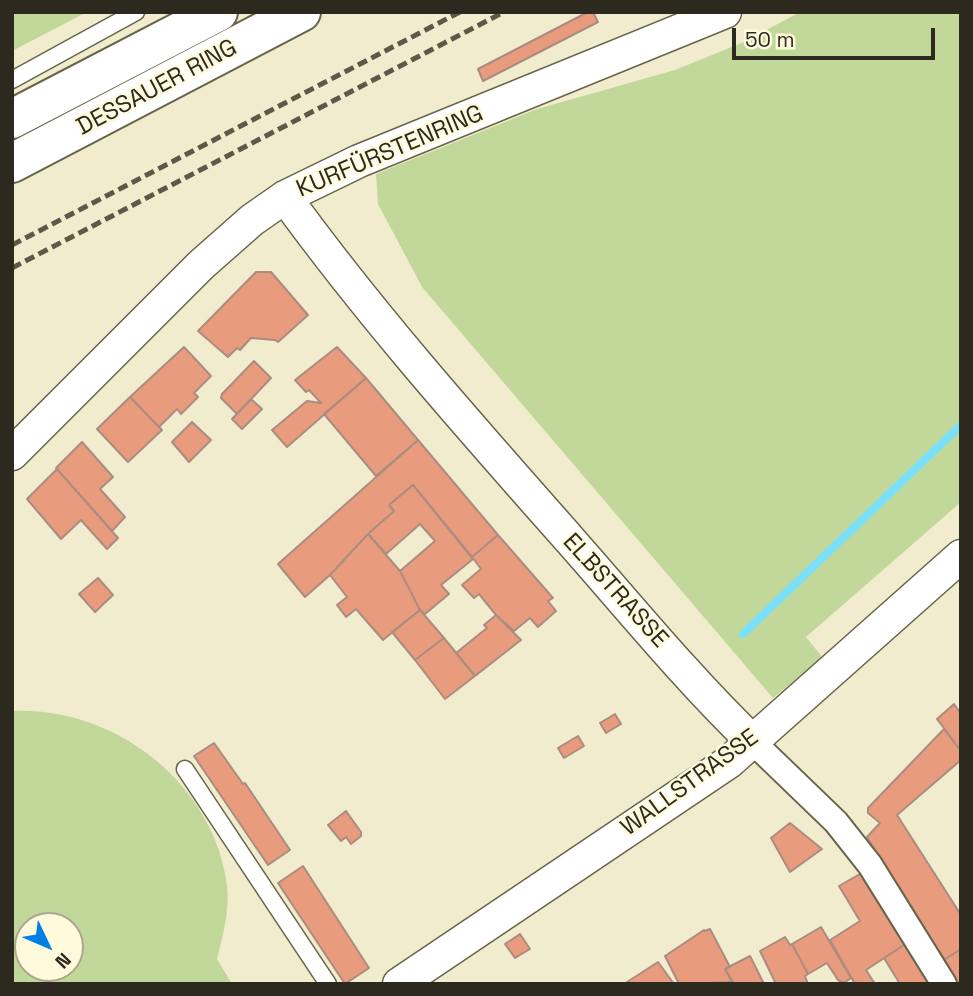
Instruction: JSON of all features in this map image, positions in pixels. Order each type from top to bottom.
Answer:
[{"type":"main road","name":"DESSAUER RING","points":[[12,119],[218,12]]},
{"type":"main road","name":"DESSAUER RING","points":[[12,163],[301,12]]},
{"type":"street","name":"KURFÜRSTENRING","points":[[12,454],[201,265],[252,220],[285,197],[372,156],[725,12]]},
{"type":"street","name":"ELBSTRASSE","points":[[285,197],[345,277],[433,383],[719,708],[836,822],[870,864],[944,984]]},
{"type":"street","name":"WALLSTRASSE","points":[[399,984],[716,771],[961,556]]},
{"type":"lane","points":[[12,80],[136,12]]},
{"type":"lane","points":[[185,769],[328,984]]},
{"type":"green space","points":[[12,12],[87,12],[12,51]]},
{"type":"green space","points":[[800,12],[961,12],[961,502],[806,637],[823,658],[773,698],[422,287],[378,204],[376,174],[537,109],[675,70],[744,42]]},
{"type":"green space","points":[[12,711],[50,713],[87,722],[121,737],[153,758],[180,784],[202,814],[218,848],[228,894],[224,932],[217,959],[232,984],[12,984]]},
{"type":"building","points":[[588,12],[593,12],[598,22],[483,81],[478,69]]},
{"type":"building","points":[[256,272],[271,272],[308,315],[278,342],[251,338],[240,350],[237,348],[228,357],[198,331]]},
{"type":"building","points":[[184,347],[211,376],[194,393],[198,397],[181,414],[177,409],[159,427],[130,397]]},
{"type":"building","points":[[337,347],[366,378],[287,447],[272,430],[307,401],[321,403],[295,380]]},
{"type":"building","points":[[254,361],[271,378],[237,414],[221,398],[222,394]]},
{"type":"building","points":[[366,378],[418,440],[376,476],[324,414]]},
{"type":"building","points":[[130,397],[162,430],[128,462],[97,429]]},
{"type":"building","points":[[251,399],[262,409],[242,429],[232,419]]},
{"type":"building","points":[[192,422],[211,440],[189,462],[172,442]]},
{"type":"building","points":[[418,440],[498,535],[472,557],[413,485],[389,505],[394,511],[305,597],[278,564]]},
{"type":"building","points":[[82,442],[113,477],[100,489],[125,517],[112,531],[56,468]]},
{"type":"building","points":[[57,469],[118,538],[107,549],[81,520],[61,539],[27,499]]},
{"type":"building","points":[[413,485],[473,559],[441,585],[449,594],[425,614],[420,610],[400,571],[435,541],[420,524],[386,554],[368,534],[394,511],[389,505]]},
{"type":"building","points":[[368,534],[400,571],[420,610],[383,640],[356,609],[346,617],[337,605],[347,597],[330,575]]},
{"type":"building","points":[[498,535],[553,598],[548,601],[556,611],[538,627],[530,618],[514,631],[479,594],[474,598],[462,585],[481,569],[472,557]]},
{"type":"building","points":[[98,578],[113,595],[95,612],[79,594]]},
{"type":"building","points":[[420,610],[444,638],[415,660],[392,632]]},
{"type":"building","points":[[496,615],[521,640],[475,676],[456,653],[487,628],[484,625]]},
{"type":"building","points":[[444,638],[475,676],[445,699],[415,660]]},
{"type":"building","points":[[954,704],[961,714],[961,751],[937,719]]},
{"type":"building","points":[[615,714],[621,724],[606,733],[600,723]]},
{"type":"building","points":[[944,729],[961,751],[961,760],[897,815],[961,915],[961,949],[942,961],[867,837],[880,823],[868,813],[868,808]]},
{"type":"building","points":[[578,736],[584,746],[564,758],[558,748]]},
{"type":"building","points":[[214,743],[243,784],[245,783],[290,850],[268,865],[194,756]]},
{"type":"building","points":[[346,811],[361,832],[361,836],[351,844],[346,837],[341,841],[328,825]]},
{"type":"building","points":[[790,823],[822,849],[790,872],[771,838]]},
{"type":"building","points":[[303,866],[369,968],[345,984],[278,883]]},
{"type":"building","points":[[865,871],[907,943],[866,970],[875,984],[855,984],[830,940],[860,921],[839,886]]},
{"type":"building","points":[[821,927],[851,978],[844,983],[838,980],[827,963],[808,974],[792,944]]},
{"type":"building","points":[[710,929],[730,967],[725,969],[733,982],[679,984],[665,956],[704,930]]},
{"type":"building","points":[[520,934],[530,949],[515,958],[505,944]]},
{"type":"building","points":[[785,937],[790,945],[792,944],[808,974],[805,976],[808,984],[776,984],[760,951]]},
{"type":"building","points":[[907,943],[932,984],[900,984],[884,958]]},
{"type":"building","points":[[961,949],[961,984],[955,984],[942,961]]},
{"type":"building","points":[[750,956],[764,984],[733,984],[725,969]]},
{"type":"building","points":[[658,962],[674,984],[624,984]]},
{"type":"waterway","points":[[743,634],[961,425]]},
{"type":"railway","points":[[12,245],[460,12]]},
{"type":"railway","points":[[12,268],[504,12]]}]
